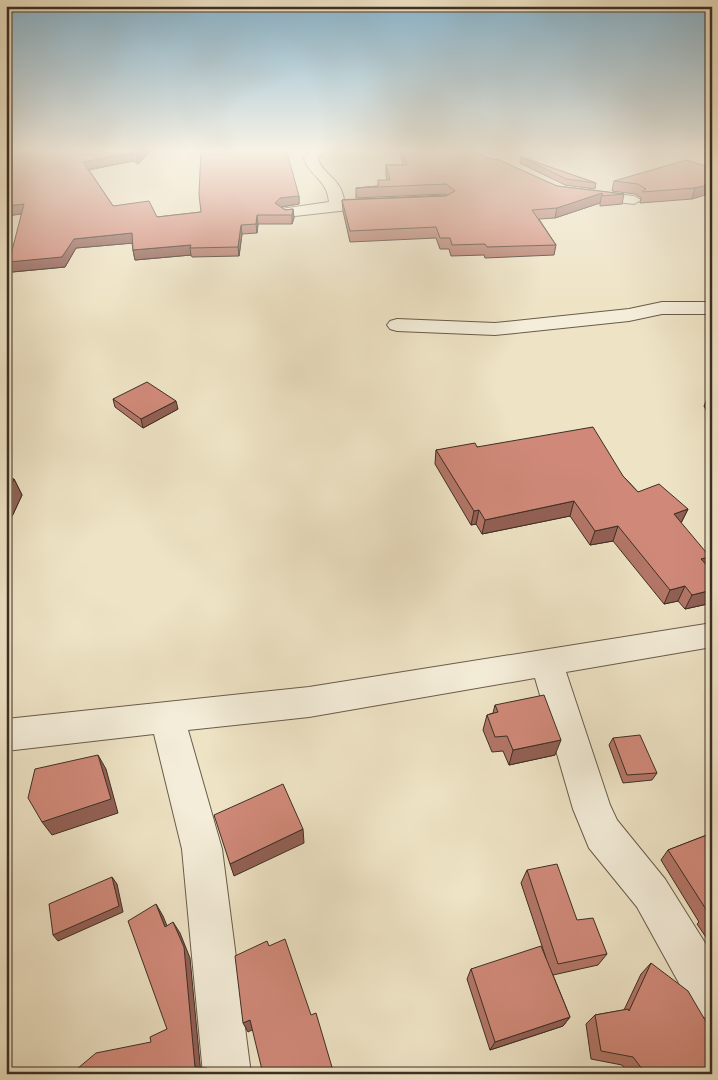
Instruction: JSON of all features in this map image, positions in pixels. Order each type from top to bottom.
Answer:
[{"type":"street","points":[[336,199],[337,205]]},
{"type":"street","points":[[629,199],[634,200]]},
{"type":"street","points":[[286,212],[337,205],[396,202]]},
{"type":"street","points":[[397,325],[495,329],[629,315],[662,308],[712,308]]},
{"type":"street","points":[[6,735],[309,702],[712,635]]},
{"type":"street","points":[[547,662],[592,810],[602,834],[651,893],[712,998]]},
{"type":"street","points":[[167,718],[202,849],[224,1064],[227,1074]]},
{"type":"building","points":[[6,199],[108,199],[113,206],[149,201],[157,217],[201,212],[200,199],[279,199],[275,203],[285,210],[293,209],[292,215],[257,215],[256,224],[241,225],[238,247],[190,248],[191,245],[133,250],[132,233],[74,239],[62,257],[9,262],[24,204],[6,206]]},
{"type":"building","points":[[583,199],[557,208],[532,210],[556,245],[487,247],[485,244],[452,245],[450,238],[440,238],[436,227],[350,231],[342,200]]},
{"type":"building","points":[[147,382],[176,401],[141,419],[113,399]]},
{"type":"building","points":[[593,427],[623,476],[638,492],[659,484],[688,509],[674,514],[710,557],[701,559],[712,571],[712,590],[692,595],[685,586],[670,590],[618,526],[595,531],[574,501],[485,520],[479,510],[474,511],[436,450],[475,443],[477,447]]},
{"type":"building","points":[[6,479],[14,479],[6,496]]},
{"type":"building","points":[[544,695],[561,740],[513,750],[507,736],[495,737],[487,715],[498,712],[495,705]]},
{"type":"building","points":[[640,735],[657,773],[627,775],[613,738]]},
{"type":"building","points":[[98,755],[111,799],[42,822],[28,798],[35,769]]},
{"type":"building","points":[[283,784],[303,829],[230,864],[214,815]]},
{"type":"building","points":[[712,833],[712,923],[706,915],[709,914],[668,850]]},
{"type":"building","points":[[557,864],[577,920],[593,918],[607,954],[558,964],[527,870]]},
{"type":"building","points":[[112,877],[119,906],[53,935],[49,904]]},
{"type":"building","points":[[156,904],[165,927],[173,922],[184,947],[195,1067],[207,1068],[209,1074],[71,1074],[96,1053],[151,1042],[150,1037],[167,1029],[128,921]]},
{"type":"building","points":[[285,939],[311,1015],[316,1013],[334,1074],[263,1074],[250,1020],[243,1023],[235,956],[267,941],[269,946]]},
{"type":"building","points":[[541,946],[570,1017],[495,1042],[471,969]]},
{"type":"building","points":[[651,963],[688,991],[712,1032],[712,1072],[709,1074],[646,1074],[633,1057],[601,1051],[595,1015],[628,1009],[629,1011]]}]
